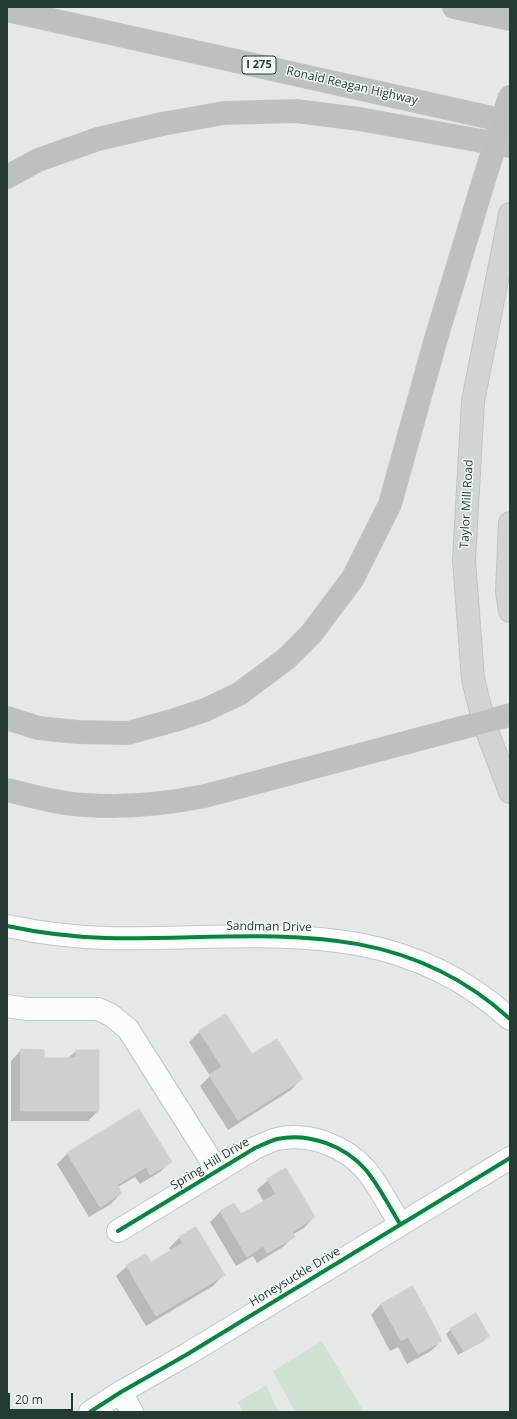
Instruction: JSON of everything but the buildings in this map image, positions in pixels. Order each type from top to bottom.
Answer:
[{"type":"highway","points":[[454,7],[510,19]]},
{"type":"highway","name":"Ronald Reagan Highway","points":[[7,10],[510,122]]},
{"type":"highway","points":[[7,718],[38,728],[78,732],[128,733],[175,720],[239,694],[286,659],[311,634],[353,578],[390,504],[435,342],[510,96]]},
{"type":"highway","points":[[7,177],[38,160],[98,139],[162,124],[224,112],[304,112],[359,119],[510,146]]},
{"type":"highway","points":[[7,790],[84,805],[123,806],[164,804],[205,796],[510,715]]},
{"type":"main road","name":"Taylor Mill Road","points":[[510,214],[473,400],[464,560],[473,679],[484,722],[510,792]]},
{"type":"main road","points":[[510,523],[508,591],[510,611]]},
{"type":"street","name":"Sandman Drive","points":[[7,926],[43,934],[106,938],[289,936],[322,938],[368,945],[401,954],[436,968],[467,986],[510,1019]]},
{"type":"street","name":"Spring Hill Drive","points":[[7,1006],[27,1010],[98,1009],[111,1015],[128,1029],[217,1170]]},
{"type":"street","name":"Spring Hill Drive","points":[[118,1230],[255,1148],[277,1139],[294,1137],[334,1146],[352,1156],[366,1171],[400,1224]]},
{"type":"street","name":"Honeysuckle Drive","points":[[90,1412],[510,1158]]},
{"type":"street","points":[[121,1392],[132,1412]]},
{"type":"green space","points":[[322,1341],[364,1412],[295,1412],[273,1371]]},
{"type":"green space","points":[[266,1385],[278,1412],[243,1412],[238,1402]]},
{"type":"cycle path","points":[[7,926],[69,936],[106,938],[267,936],[318,939],[369,946],[417,961],[465,984],[510,1019]]},
{"type":"cycle path","points":[[118,1231],[255,1148],[277,1139],[289,1137],[314,1139],[326,1143],[348,1154],[357,1161],[366,1170],[384,1196],[400,1224]]},
{"type":"cycle path","points":[[90,1412],[510,1158]]}]
